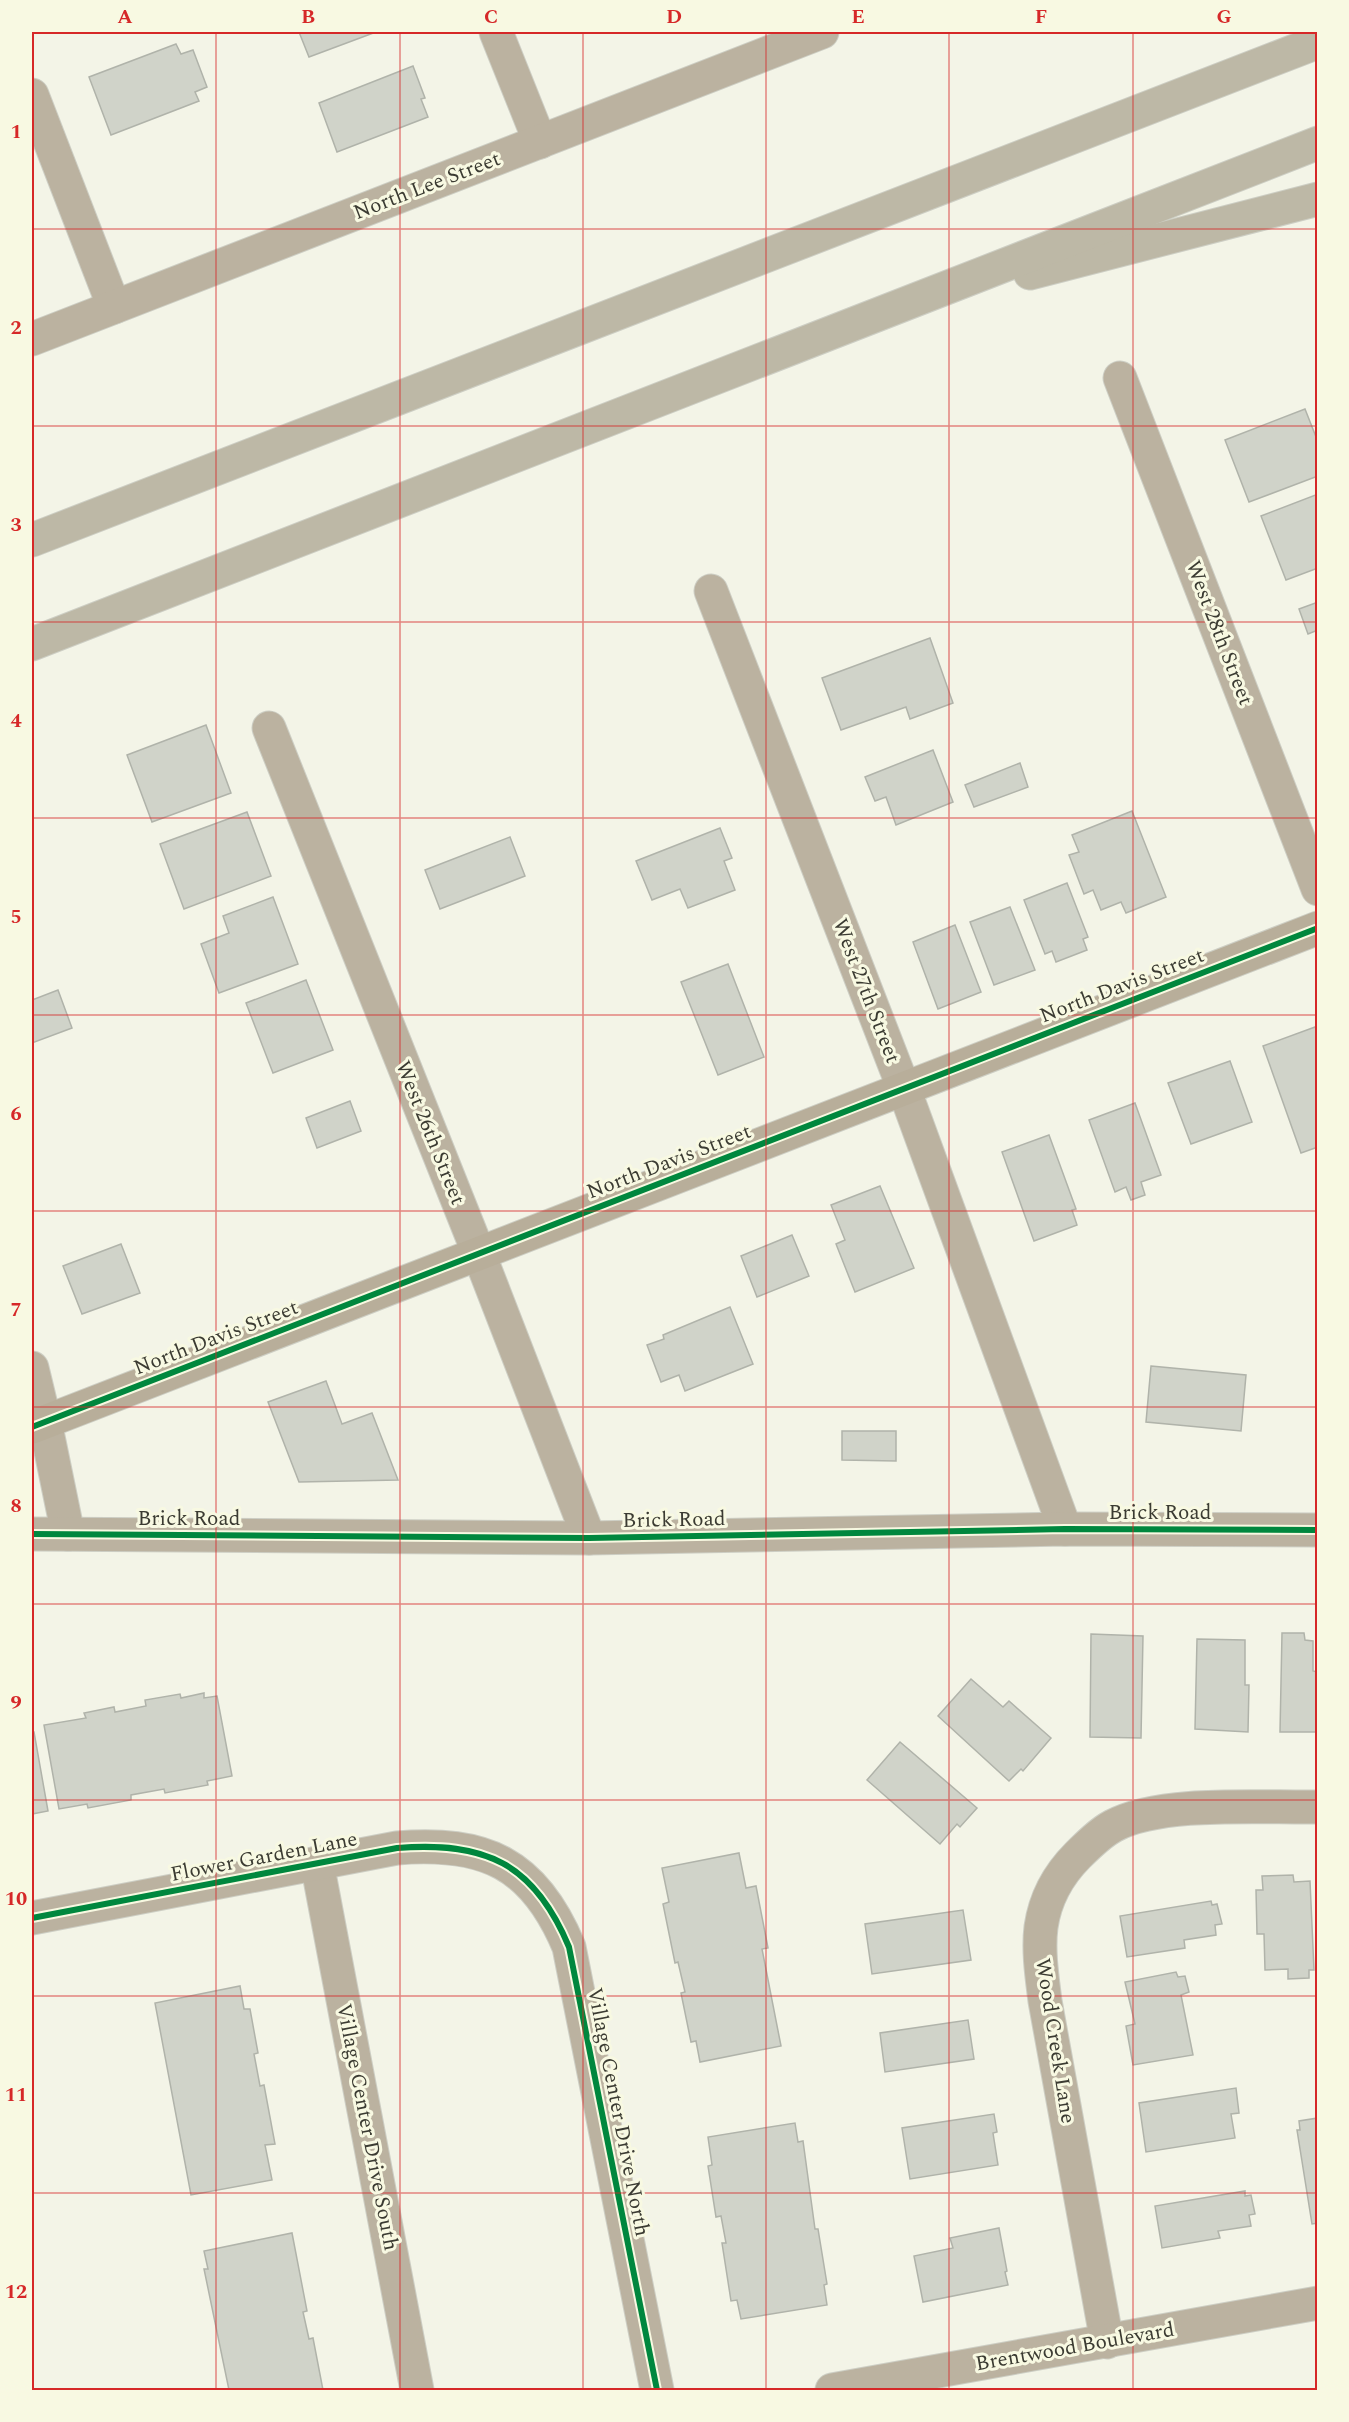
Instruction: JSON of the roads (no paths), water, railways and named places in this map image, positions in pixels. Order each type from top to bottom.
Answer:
[{"type":"highway","points":[[32,540],[1315,42]]},
{"type":"highway","points":[[32,644],[1317,143]]},
{"type":"highway","points":[[883,311],[1317,199]]},
{"type":"street","points":[[496,32],[540,142]]},
{"type":"street","name":"North Lee Street","points":[[32,339],[822,32]]},
{"type":"street","points":[[32,95],[114,307]]},
{"type":"street","name":"West 28th Street","points":[[1120,378],[1317,889]]},
{"type":"street","name":"West 27th Street","points":[[711,591],[904,1089],[1065,1529]]},
{"type":"street","name":"West 26th Street","points":[[268,728],[590,1538]]},
{"type":"street","name":"North Davis Street","points":[[38,1425],[1317,928]]},
{"type":"street","points":[[32,1368],[38,1425],[68,1534]]},
{"type":"street","name":"Brick Road","points":[[32,1534],[590,1538],[1065,1529],[1317,1530]]},
{"type":"street","name":"Wood Creek Lane","points":[[1107,2342],[1045,2001],[1041,1962],[1041,1928],[1049,1896],[1065,1868],[1088,1845],[1114,1826],[1145,1815],[1183,1809],[1317,1808]]},
{"type":"street","name":"Flower Garden Lane","points":[[32,1918],[397,1848],[455,1847],[480,1852],[502,1863]]},
{"type":"street","name":"Village Center Drive South","points":[[317,1863],[417,2391]]},
{"type":"street","name":"Village Center Drive North","points":[[502,1863],[523,1877],[540,1895],[557,1918],[569,1947],[657,2391]]},
{"type":"street","name":"Brentwood Boulevard","points":[[832,2391],[1317,2303]]}]
